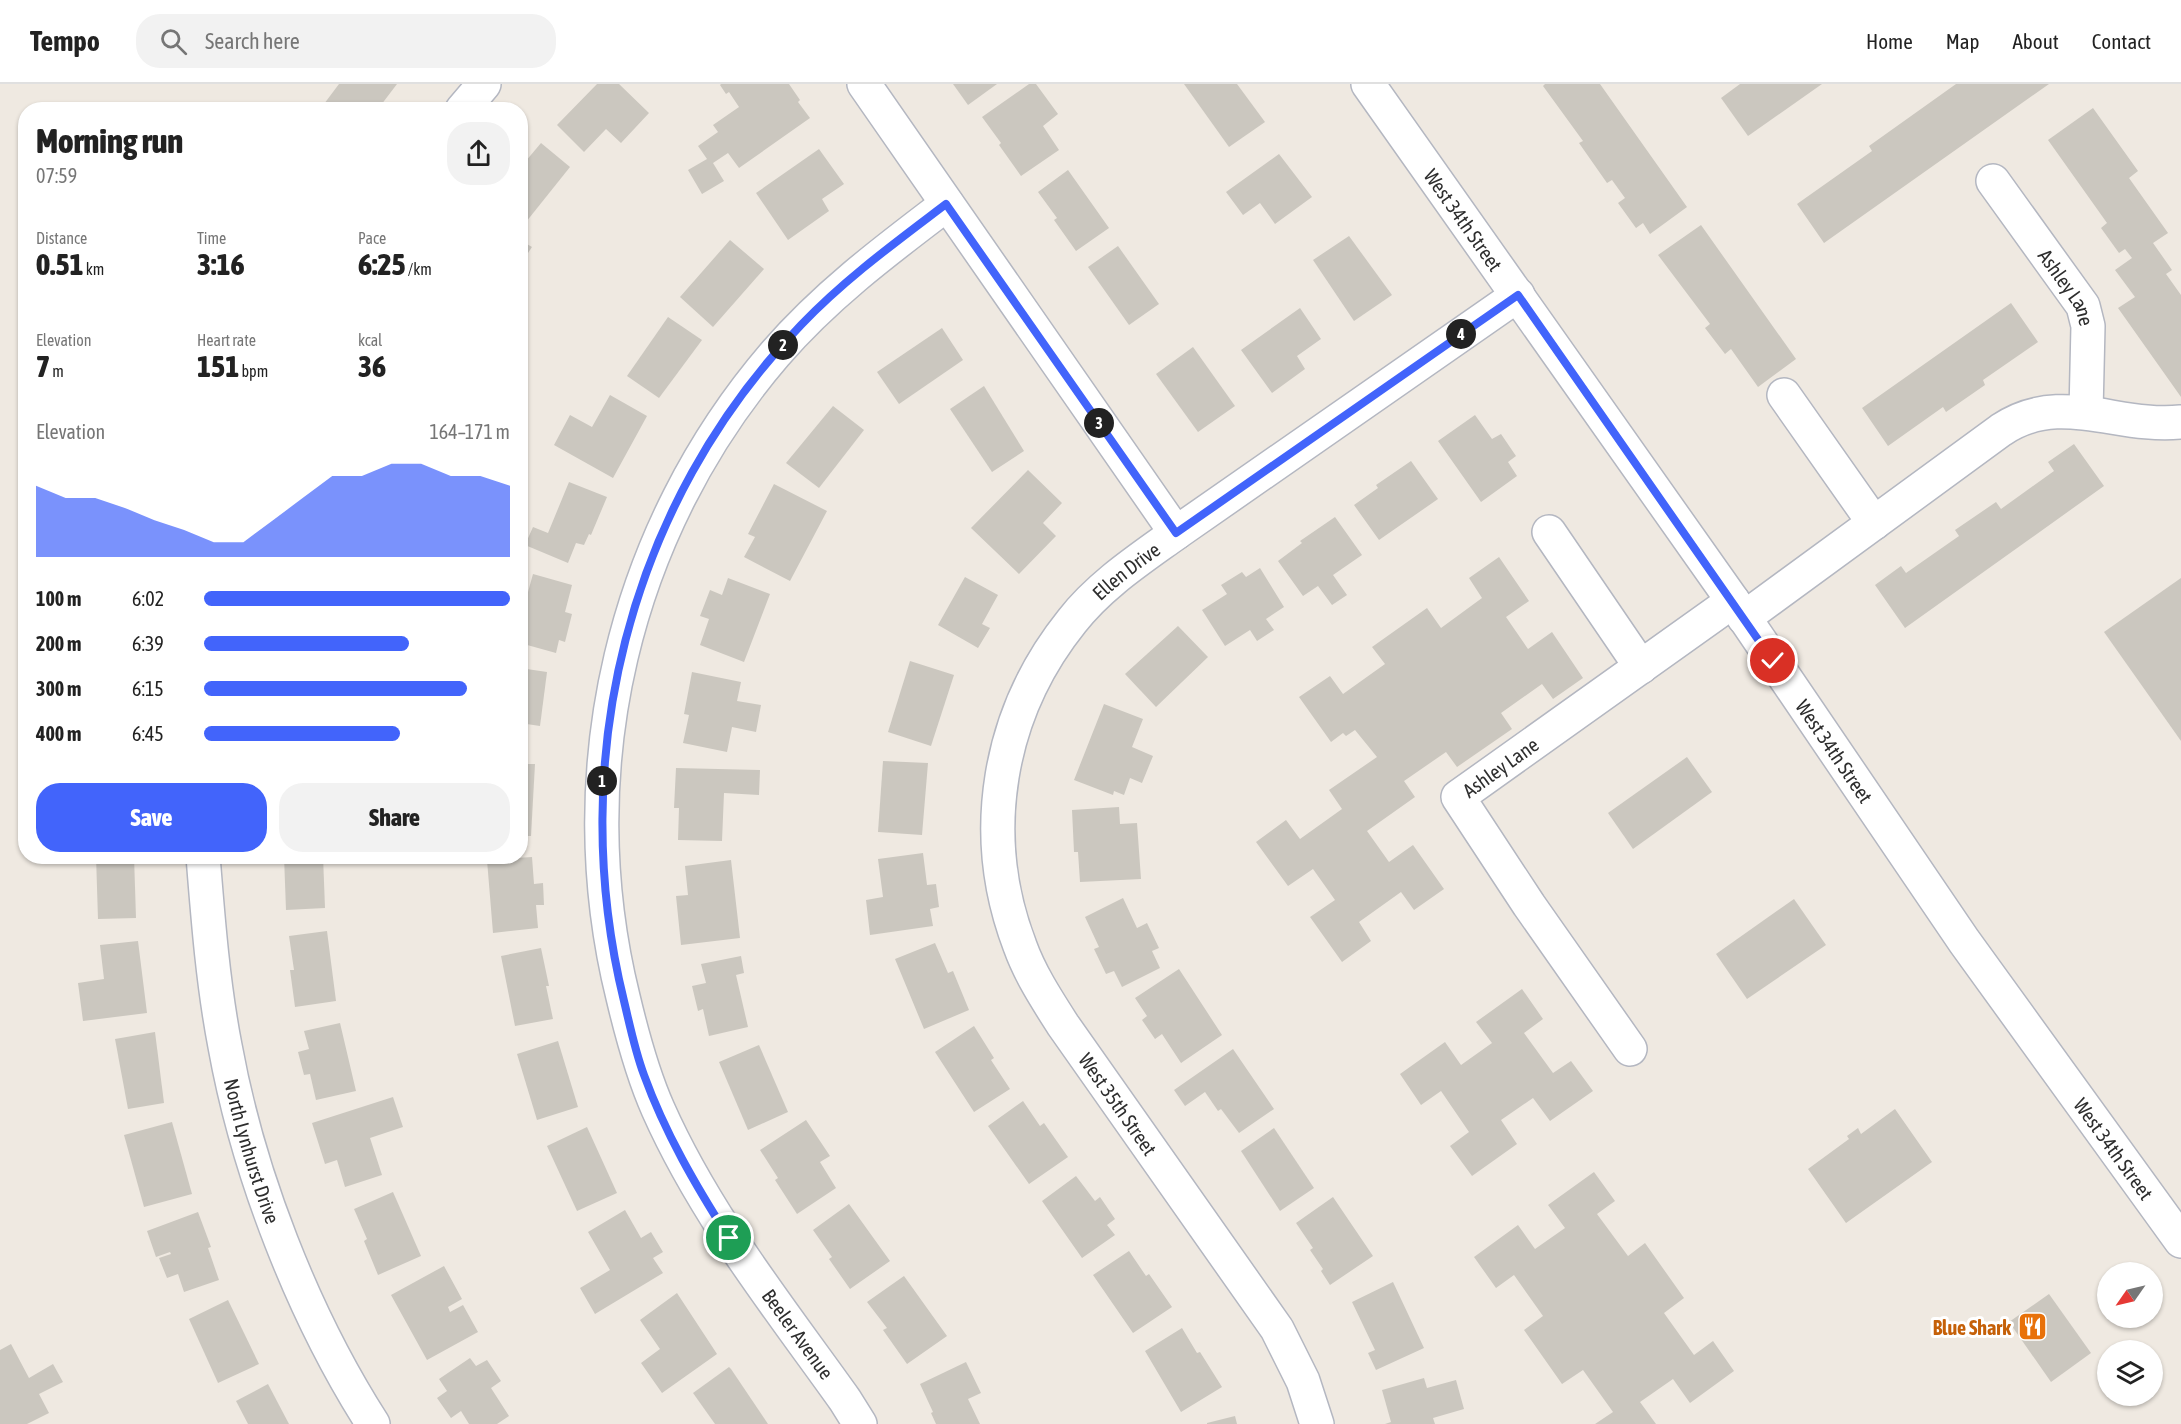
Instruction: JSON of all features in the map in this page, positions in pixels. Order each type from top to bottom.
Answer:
[{"type":"street","points":[[469,102],[484,84]]},
{"type":"street","points":[[864,84],[1176,533]]},
{"type":"street","name":"West 34th Street","points":[[1368,84],[1738,610],[1964,941],[2181,1241]]},
{"type":"street","name":"Ashley Lane","points":[[1993,181],[2083,306],[2088,326],[2086,412]]},
{"type":"street","name":"Beeler Avenue","points":[[860,1424],[739,1253],[710,1208],[672,1139],[644,1075],[620,987],[609,931],[604,860],[603,768],[613,695],[626,633],[652,555],[674,505],[720,426],[765,366],[801,325],[869,262],[946,204]]},
{"type":"street","name":"Ellen Drive","points":[[1005,757],[1013,727],[1031,685],[1054,645],[1072,620],[1127,568],[1518,295]]},
{"type":"street","points":[[1784,395],[1874,523]]},
{"type":"street","name":"Ashley Lane","points":[[1630,1049],[1529,905],[1458,797],[1641,667],[1738,610],[1874,523],[2013,422],[2044,411],[2086,412],[2150,424],[2181,422]]},
{"type":"street","points":[[1549,532],[1641,667]]},
{"type":"street","name":"West 35th Street","points":[[1005,757],[998,823],[998,861],[1019,945],[1032,974],[1063,1025],[1277,1329],[1294,1361],[1317,1424]]},
{"type":"street","name":"North Lynhurst Drive","points":[[204,864],[224,1044],[246,1134],[276,1225],[299,1282],[338,1366],[373,1424]]},
{"type":"building","points":[[339,84],[397,84],[383,102],[326,102]]},
{"type":"building","points":[[597,84],[619,84],[649,113],[621,143],[606,129],[584,152],[557,125]]},
{"type":"building","points":[[721,84],[789,84],[800,100],[798,102],[810,118],[739,168],[728,153],[713,163],[724,181],[702,194],[688,170],[707,159],[698,146],[718,132],[713,125],[739,107],[729,92],[726,94]]},
{"type":"building","points":[[953,84],[997,84],[968,105]]},
{"type":"building","points":[[1029,84],[1036,84],[1058,114],[1043,126],[1059,150],[1021,176],[982,117]]},
{"type":"building","points":[[1184,84],[1237,84],[1265,122],[1229,147]]},
{"type":"building","points":[[1545,84],[1600,84],[1687,207],[1650,234],[1643,223],[1636,228],[1618,203],[1625,198],[1612,180],[1607,183],[1579,143],[1583,141],[1543,86]]},
{"type":"building","points":[[1740,84],[1822,84],[1748,136],[1721,98]]},
{"type":"building","points":[[1956,84],[2049,84],[1824,243],[1797,204],[1872,151],[1869,146]]},
{"type":"building","points":[[2093,108],[2138,171],[2129,178],[2168,233],[2153,243],[2172,270],[2166,274],[2181,295],[2181,397],[2118,308],[2135,297],[2115,270],[2132,258],[2125,249],[2119,253],[2101,228],[2107,223],[2048,140]]},
{"type":"building","points":[[541,143],[570,167],[528,220],[528,158]]},
{"type":"building","points":[[819,149],[844,184],[822,199],[829,211],[788,240],[756,193]]},
{"type":"building","points":[[1279,154],[1312,197],[1275,224],[1260,203],[1243,215],[1226,192]]},
{"type":"building","points":[[1068,170],[1109,228],[1076,251],[1054,220],[1057,218],[1038,192]]},
{"type":"building","points":[[1701,225],[1796,359],[1758,387],[1731,349],[1725,354],[1705,328],[1710,324],[1658,255]]},
{"type":"building","points":[[1349,236],[1392,295],[1354,321],[1313,260]]},
{"type":"building","points":[[730,240],[764,269],[713,327],[680,297]]},
{"type":"building","points":[[1118,246],[1159,304],[1129,325],[1088,267]]},
{"type":"building","points":[[2011,303],[2038,342],[1983,380],[1985,385],[1946,412],[1943,407],[1888,446],[1862,408]]},
{"type":"building","points":[[1300,308],[1321,339],[1297,356],[1305,369],[1272,393],[1241,350]]},
{"type":"building","points":[[668,317],[702,340],[659,398],[627,376]]},
{"type":"building","points":[[942,328],[963,360],[899,404],[877,372]]},
{"type":"building","points":[[1193,347],[1235,406],[1198,432],[1156,374]]},
{"type":"building","points":[[984,386],[1024,451],[992,472],[950,409]]},
{"type":"building","points":[[610,395],[647,416],[613,478],[554,445],[570,415],[592,427]]},
{"type":"building","points":[[833,406],[864,430],[819,488],[786,463]]},
{"type":"building","points":[[1475,415],[1492,439],[1501,434],[1516,456],[1508,462],[1517,476],[1481,502],[1438,441]]},
{"type":"building","points":[[2074,444],[2104,486],[1905,628],[1875,585],[1901,566],[1906,573],[1959,536],[1955,530],[1996,502],[2001,509],[2054,471],[2048,462]]},
{"type":"building","points":[[1411,461],[1438,499],[1379,540],[1354,505],[1378,488],[1376,485]]},
{"type":"building","points":[[1028,470],[1062,503],[1043,523],[1056,536],[1019,574],[971,528]]},
{"type":"building","points":[[569,482],[607,497],[591,535],[589,534],[584,545],[576,543],[568,563],[528,546],[528,538],[533,527],[548,533]]},
{"type":"building","points":[[774,484],[827,511],[790,581],[744,557],[755,537],[748,534]]},
{"type":"building","points":[[1335,517],[1362,555],[1333,575],[1347,595],[1332,605],[1318,586],[1303,596],[1278,561],[1302,543],[1300,541]]},
{"type":"building","points":[[1499,557],[1529,601],[1506,617],[1528,649],[1552,632],[1583,678],[1553,699],[1542,684],[1501,713],[1512,729],[1457,767],[1446,752],[1404,781],[1415,797],[1367,831],[1389,862],[1413,845],[1444,889],[1414,910],[1401,892],[1359,922],[1371,941],[1342,962],[1310,917],[1335,900],[1313,869],[1288,886],[1256,842],[1286,820],[1300,839],[1342,809],[1329,790],[1377,757],[1355,730],[1346,736],[1343,733],[1331,742],[1299,697],[1330,676],[1343,694],[1385,664],[1372,647],[1427,608],[1441,628],[1482,598],[1469,578]]},
{"type":"building","points":[[1260,568],[1284,607],[1266,619],[1274,630],[1257,641],[1250,630],[1225,646],[1202,610],[1227,594],[1221,585],[1242,572],[1246,577]]},
{"type":"building","points":[[533,574],[572,585],[565,612],[572,614],[565,642],[559,640],[556,653],[528,645],[528,592]]},
{"type":"building","points":[[965,577],[998,595],[982,624],[990,628],[978,648],[938,625]]},
{"type":"building","points":[[728,578],[770,594],[744,662],[700,645],[709,619],[700,616],[710,590],[722,595]]},
{"type":"building","points":[[2181,578],[2181,741],[2104,632]]},
{"type":"building","points":[[1178,626],[1208,657],[1156,707],[1125,674]]},
{"type":"building","points":[[910,661],[954,675],[931,746],[888,732]]},
{"type":"building","points":[[528,669],[547,672],[540,726],[528,724]]},
{"type":"building","points":[[692,672],[741,682],[737,701],[761,705],[756,732],[732,727],[727,752],[683,743],[689,715],[684,714]]},
{"type":"building","points":[[1104,704],[1143,719],[1132,747],[1153,756],[1142,783],[1130,778],[1124,795],[1114,791],[1113,795],[1074,780]]},
{"type":"building","points":[[1687,757],[1712,792],[1633,849],[1608,813]]},
{"type":"building","points":[[883,761],[928,763],[922,835],[878,832]]},
{"type":"building","points":[[528,764],[535,764],[531,836],[528,836]]},
{"type":"building","points":[[676,768],[760,770],[759,795],[724,793],[722,841],[678,840],[679,808],[674,808]]},
{"type":"building","points":[[1119,807],[1120,824],[1137,823],[1141,879],[1080,882],[1078,852],[1074,852],[1072,810]]},
{"type":"building","points":[[923,853],[927,885],[936,884],[939,907],[930,909],[933,926],[870,935],[866,900],[883,897],[878,859]]},
{"type":"building","points":[[528,857],[532,857],[534,884],[543,883],[544,905],[536,905],[538,928],[493,933],[487,864],[528,864]]},
{"type":"building","points":[[731,860],[740,938],[681,945],[676,896],[688,895],[685,866]]},
{"type":"building","points":[[96,864],[134,864],[136,918],[98,919]]},
{"type":"building","points":[[284,864],[323,864],[325,908],[286,910]]},
{"type":"building","points":[[1123,898],[1137,928],[1147,923],[1159,948],[1152,951],[1160,968],[1122,987],[1114,971],[1106,974],[1094,949],[1099,947],[1085,917]]},
{"type":"building","points":[[1794,899],[1826,945],[1747,999],[1716,954]]},
{"type":"building","points":[[327,931],[336,1001],[295,1007],[290,970],[294,970],[289,936]]},
{"type":"building","points":[[138,941],[147,1013],[83,1021],[78,983],[104,979],[100,945]]},
{"type":"building","points":[[935,943],[948,973],[953,971],[969,1010],[924,1029],[895,959]]},
{"type":"building","points":[[541,948],[553,1019],[515,1026],[501,956]]},
{"type":"building","points":[[741,956],[744,973],[736,975],[748,1027],[709,1036],[703,1009],[698,1011],[692,986],[706,983],[701,964]]},
{"type":"building","points":[[1179,969],[1222,1035],[1181,1063],[1162,1034],[1155,1039],[1142,1020],[1147,1016],[1135,998]]},
{"type":"building","points":[[1522,989],[1543,1019],[1524,1033],[1553,1073],[1571,1061],[1593,1091],[1550,1121],[1533,1098],[1501,1120],[1517,1144],[1472,1176],[1450,1146],[1469,1132],[1441,1091],[1421,1105],[1400,1074],[1445,1042],[1461,1065],[1492,1043],[1476,1022]]},
{"type":"building","points":[[340,1023],[356,1091],[316,1100],[310,1074],[304,1075],[298,1052],[309,1049],[304,1031]]},
{"type":"building","points":[[974,1026],[994,1058],[991,1060],[1010,1089],[974,1112],[935,1052]]},
{"type":"building","points":[[155,1032],[164,1103],[128,1109],[115,1039]]},
{"type":"building","points":[[558,1041],[578,1107],[537,1120],[517,1054]]},
{"type":"building","points":[[759,1045],[788,1112],[748,1130],[719,1062]]},
{"type":"building","points":[[1233,1049],[1274,1109],[1239,1133],[1221,1109],[1218,1111],[1205,1092],[1185,1106],[1174,1090]]},
{"type":"building","points":[[393,1097],[403,1127],[370,1138],[382,1175],[345,1187],[337,1160],[325,1164],[312,1123]]},
{"type":"building","points":[[1023,1101],[1040,1126],[1044,1123],[1068,1157],[1029,1184],[988,1126]]},
{"type":"building","points":[[1895,1109],[1932,1162],[1846,1223],[1808,1169],[1849,1139],[1847,1136],[1858,1128],[1861,1134]]},
{"type":"building","points":[[806,1120],[830,1156],[820,1162],[836,1188],[797,1214],[775,1180],[778,1178],[760,1150]]},
{"type":"building","points":[[172,1122],[192,1194],[144,1207],[124,1135]]},
{"type":"building","points":[[587,1127],[617,1193],[577,1211],[547,1146]]},
{"type":"building","points":[[1274,1128],[1314,1188],[1280,1211],[1241,1151]]},
{"type":"building","points":[[1594,1172],[1615,1201],[1597,1214],[1628,1256],[1645,1243],[1684,1298],[1664,1313],[1694,1355],[1713,1341],[1734,1371],[1690,1403],[1673,1379],[1640,1402],[1656,1424],[1595,1424],[1613,1412],[1583,1370],[1562,1384],[1524,1330],[1543,1316],[1514,1275],[1496,1288],[1474,1257],[1518,1225],[1535,1249],[1565,1228],[1548,1205]]},
{"type":"building","points":[[1076,1176],[1095,1201],[1100,1197],[1115,1219],[1107,1225],[1115,1235],[1082,1258],[1042,1201]]},
{"type":"building","points":[[393,1192],[421,1256],[378,1275],[364,1241],[367,1239],[354,1209]]},
{"type":"building","points":[[1333,1197],[1373,1256],[1330,1285],[1321,1271],[1323,1269],[1310,1250],[1313,1248],[1296,1223]]},
{"type":"building","points":[[849,1204],[890,1261],[850,1289],[829,1259],[832,1257],[813,1230]]},
{"type":"building","points":[[625,1210],[641,1238],[651,1232],[663,1252],[653,1258],[663,1273],[595,1314],[580,1288],[610,1270],[588,1232]]},
{"type":"building","points":[[198,1212],[211,1247],[208,1248],[219,1280],[184,1292],[178,1274],[167,1278],[159,1258],[171,1254],[170,1252],[156,1257],[147,1231]]},
{"type":"building","points":[[1129,1251],[1146,1276],[1149,1274],[1172,1307],[1133,1333],[1093,1275]]},
{"type":"building","points":[[444,1266],[462,1299],[448,1307],[450,1312],[463,1305],[478,1332],[427,1360],[391,1295]]},
{"type":"building","points":[[904,1276],[947,1336],[907,1364],[883,1330],[887,1328],[867,1302]]},
{"type":"building","points":[[1393,1282],[1424,1348],[1376,1370],[1368,1353],[1375,1350],[1352,1302]]},
{"type":"building","points":[[677,1293],[717,1354],[662,1393],[641,1363],[660,1349],[640,1320]]},
{"type":"building","points":[[2049,1294],[2091,1353],[2051,1382],[2009,1322]]},
{"type":"building","points":[[228,1300],[259,1364],[218,1383],[189,1319]]},
{"type":"building","points":[[1182,1328],[1222,1387],[1181,1412],[1145,1351]]},
{"type":"building","points":[[11,1344],[29,1378],[53,1364],[63,1382],[39,1394],[49,1413],[27,1424],[0,1424],[0,1350]]},
{"type":"building","points":[[470,1358],[476,1366],[487,1360],[501,1381],[491,1388],[509,1416],[497,1424],[469,1424],[461,1411],[451,1418],[437,1398],[447,1391],[439,1379]]},
{"type":"building","points":[[966,1362],[981,1393],[968,1399],[980,1424],[936,1424],[920,1384]]},
{"type":"building","points":[[729,1367],[768,1424],[715,1424],[693,1393]]},
{"type":"building","points":[[1424,1378],[1427,1388],[1456,1380],[1464,1409],[1433,1418],[1435,1424],[1385,1424],[1391,1422],[1382,1390]]},
{"type":"building","points":[[268,1384],[289,1424],[248,1424],[236,1401]]},
{"type":"building","points":[[1235,1416],[1237,1424],[1207,1424],[1207,1423]]},
{"type":"place","name":"Blue Shark","points":[[2032,1327]]},
{"type":"route","points":[[729,1238],[690,1174],[658,1110],[638,1056],[612,950],[606,897],[602,807],[603,768],[613,695],[629,624],[652,555],[674,505],[720,426],[765,366],[801,325],[869,262],[946,204],[1176,533],[1518,295],[1773,661]]}]
